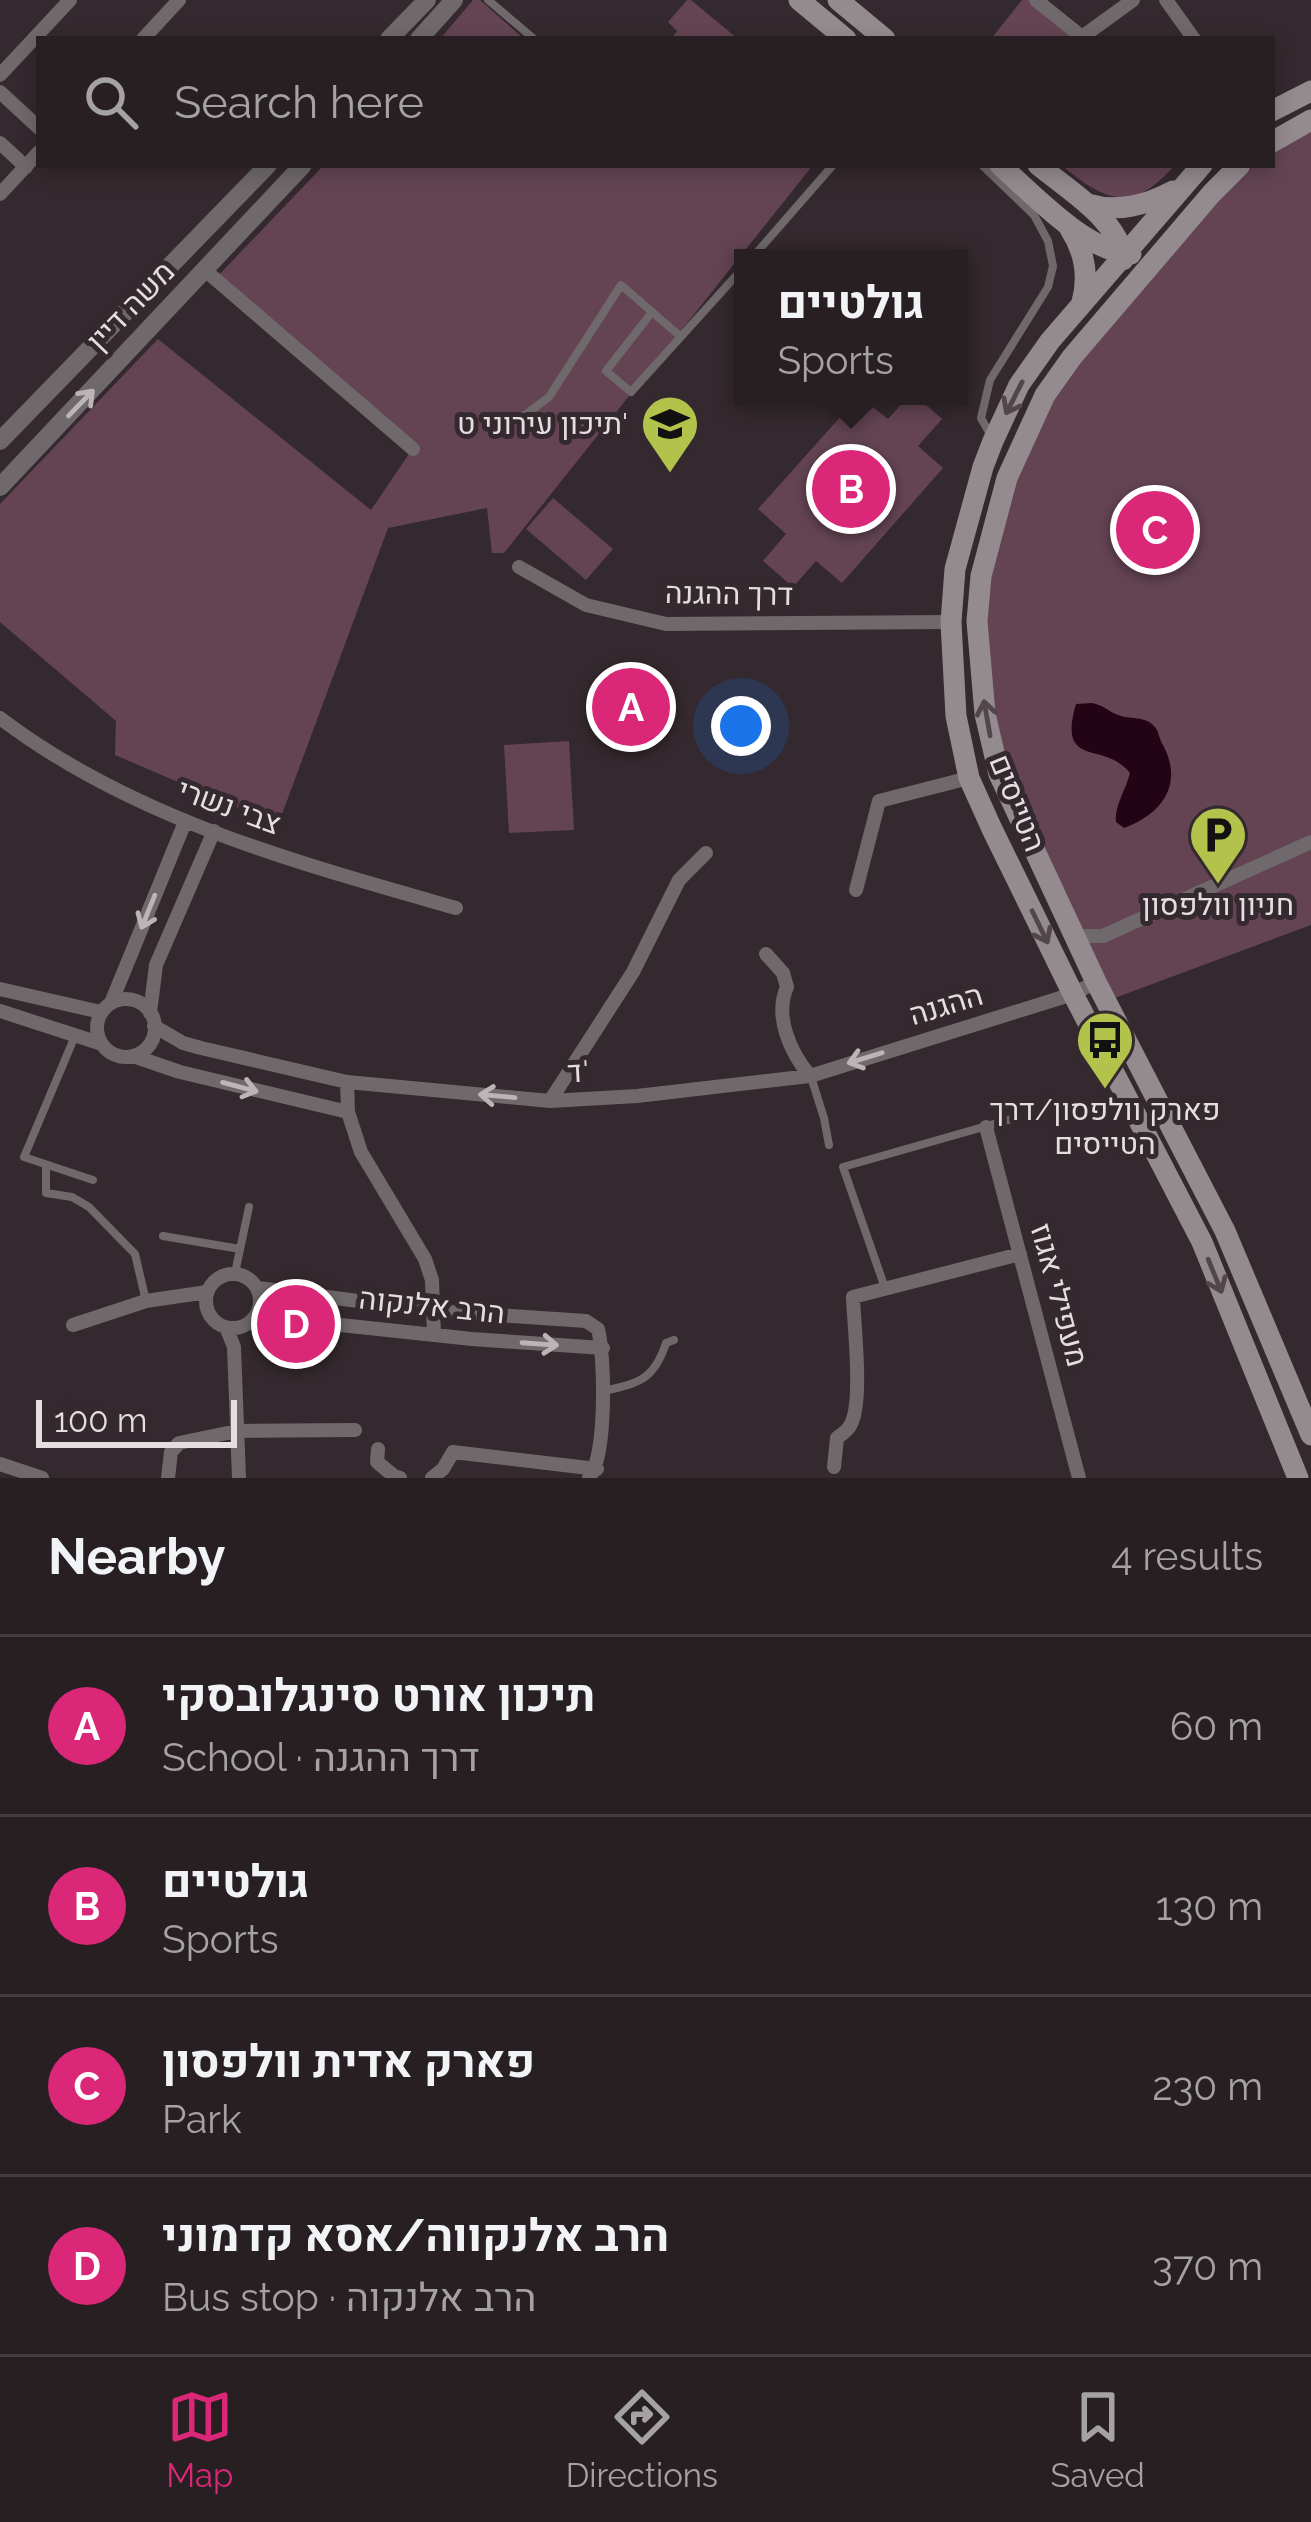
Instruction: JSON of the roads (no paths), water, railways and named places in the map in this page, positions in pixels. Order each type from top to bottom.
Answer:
[{"type":"main road","points":[[800,0],[842,36]]},
{"type":"main road","points":[[838,0],[881,36]]},
{"type":"main road","points":[[1275,109],[1311,91]]},
{"type":"main road","points":[[1275,140],[1311,120]]},
{"type":"main road","points":[[1004,168],[1101,247],[1123,254],[1141,252],[1184,227]]},
{"type":"main road","points":[[1042,168],[1120,241],[1123,254],[1116,292],[1086,341]]},
{"type":"main road","name":"הטייסים","points":[[1199,168],[1050,341],[1019,385],[993,441],[955,569],[951,622],[956,716],[969,778],[1073,994],[1202,1243],[1298,1478]]},
{"type":"main road","name":"הטייסים","points":[[1237,168],[1086,341],[1045,395],[1007,478],[981,576],[977,621],[985,714],[1000,774],[1091,972],[1225,1231],[1311,1435]]},
{"type":"main road","points":[[1080,200],[1099,207],[1129,207],[1157,200],[1184,185]]},
{"type":"main road","points":[[1062,218],[1083,257],[1082,303]]},
{"type":"street","points":[[36,36],[70,0]]},
{"type":"street","points":[[146,36],[179,0]]},
{"type":"street","points":[[392,36],[427,0]]},
{"type":"street","points":[[421,36],[454,0]]},
{"type":"street","points":[[1036,0],[1081,36]]},
{"type":"street","points":[[1083,36],[1133,0]]},
{"type":"street","points":[[1166,0],[1192,36]]},
{"type":"street","points":[[0,75],[36,36]]},
{"type":"street","points":[[0,92],[36,125]]},
{"type":"street","points":[[0,142],[26,167]]},
{"type":"street","points":[[0,194],[36,155]]},
{"type":"street","name":"משה דיין","points":[[0,441],[265,168]]},
{"type":"street","name":"משה דיין","points":[[0,487],[300,168]]},
{"type":"street","points":[[206,271],[413,448]]},
{"type":"street","name":"דרך ההגנה","points":[[519,566],[586,605],[667,624],[951,622]]},
{"type":"street","name":"צבי נשרי","points":[[0,718],[39,748],[185,822],[327,871],[456,908]]},
{"type":"street","points":[[856,890],[880,801],[969,778]]},
{"type":"street","points":[[102,1045],[97,1028],[185,822]]},
{"type":"street","points":[[133,1056],[148,1046],[156,965],[214,831]]},
{"type":"street","points":[[1075,936],[1103,936],[1311,843]]},
{"type":"street","points":[[550,1101],[633,972],[680,880],[706,854]]},
{"type":"street","points":[[1091,972],[1103,936]]},
{"type":"street","points":[[766,954],[783,973],[787,987],[781,1002],[784,1022],[797,1061],[810,1076]]},
{"type":"street","name":"ההגנה","points":[[810,1076],[1073,994],[1091,972]]},
{"type":"street","points":[[0,989],[68,1007],[106,1008],[119,1000],[137,1001],[152,1020],[183,1043],[347,1082],[348,1112],[369,1168],[425,1259],[432,1280],[434,1335]]},
{"type":"street","points":[[0,1011],[102,1045],[116,1055],[348,1112]]},
{"type":"street","name":"ד'","points":[[347,1082],[550,1101],[810,1076]]},
{"type":"street","name":"מעפילי אגוז","points":[[986,1127],[1079,1478]]},
{"type":"street","points":[[834,1467],[837,1438],[854,1421],[858,1373],[853,1298],[1019,1254]]},
{"type":"street","points":[[235,1273],[258,1288],[260,1307],[256,1316],[234,1327],[211,1317],[206,1299],[217,1278],[235,1273]]},
{"type":"street","name":"הרב אלנקוה","points":[[256,1316],[603,1348],[598,1329],[586,1321],[435,1312],[258,1288]]},
{"type":"street","points":[[73,1325],[146,1300],[206,1299]]},
{"type":"street","points":[[234,1327],[239,1478]]},
{"type":"street","points":[[432,1478],[453,1452],[593,1474],[603,1348]]},
{"type":"street","points":[[168,1478],[172,1452],[179,1443],[237,1431],[355,1430]]},
{"type":"street","points":[[378,1449],[377,1462],[400,1478]]},
{"type":"street","points":[[0,1464],[42,1478]]},
{"type":"lane","points":[[488,0],[531,36]]},
{"type":"lane","points":[[760,249],[830,168]]},
{"type":"lane","points":[[985,168],[1034,214],[1048,241],[1053,266],[1048,287],[990,380],[981,418],[993,441]]},
{"type":"lane","points":[[652,312],[606,371],[632,392],[734,278]]},
{"type":"lane","points":[[525,416],[549,398],[621,285],[681,337]]},
{"type":"lane","points":[[75,1035],[24,1157],[93,1180]]},
{"type":"lane","points":[[810,1076],[829,1145]]},
{"type":"lane","points":[[885,1289],[843,1167],[1018,1117]]},
{"type":"lane","points":[[46,1165],[46,1193],[72,1197],[89,1207],[135,1254],[146,1300]]},
{"type":"lane","points":[[235,1273],[249,1207]]},
{"type":"lane","points":[[163,1236],[240,1250]]},
{"type":"lane","points":[[602,1391],[649,1377],[666,1343],[674,1340]]},
{"type":"place","name":"תיכון עירוני ט'","points":[[670,475]]},
{"type":"place","name":"גולטיים","points":[[851,489]]},
{"type":"place","name":"פארק אדית וולפסון","points":[[1155,530]]},
{"type":"place","name":"תיכון אורט סינגלובסקי","points":[[631,707]]},
{"type":"place","name":"חניון וולפסון","points":[[1218,886]]},
{"type":"place","name":"פארק וולפסון/דרך הטייסים","points":[[1105,1091]]},
{"type":"place","name":"הרב אלנקווה/אסא קדמוני","points":[[296,1324]]}]
